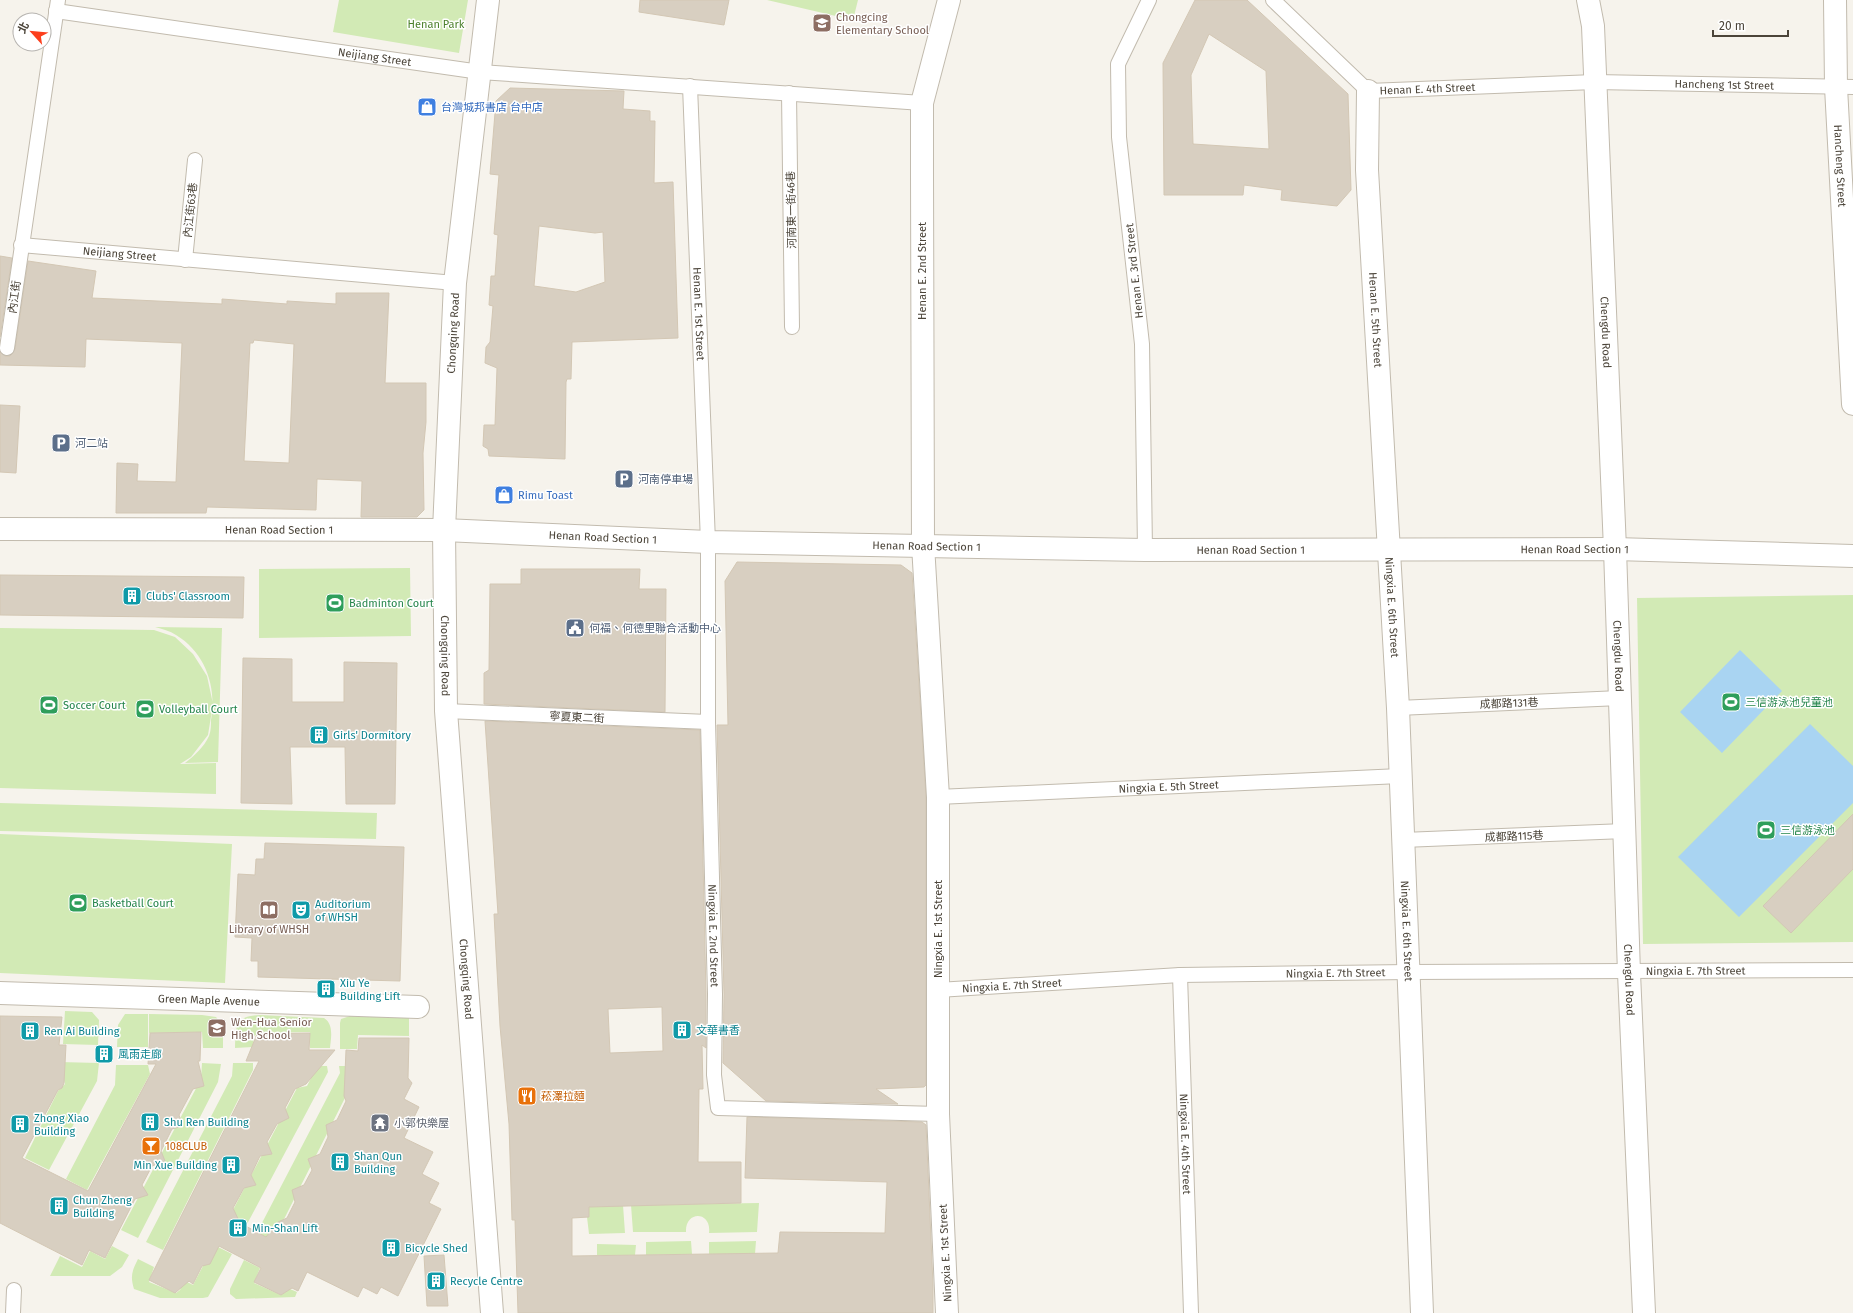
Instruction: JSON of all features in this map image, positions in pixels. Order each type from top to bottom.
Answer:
[{"type":"street","name":"Chongqing Road","points":[[488,0],[455,283],[444,530],[446,711],[492,1313]]},
{"type":"street","name":"Henan E. 2nd Street","points":[[923,545],[922,103],[949,0]]},
{"type":"street","name":"Chengdu Road","points":[[1588,0],[1593,26],[1615,549],[1629,972],[1644,1313]]},
{"type":"street","name":"Hancheng Street","points":[[1834,0],[1845,87],[1853,404]]},
{"type":"street","name":"Henan E. 5th Street","points":[[1368,91],[1367,170],[1389,548]]},
{"type":"street","name":"Henan Road Section 1","points":[[0,529],[444,530],[708,542],[1145,550],[1389,548],[1615,549],[1853,556]]},
{"type":"street","name":"Ningxia E. 1st Street","points":[[923,545],[938,797],[938,1114],[947,1313]]},
{"type":"street","name":"Ningxia E. 6th Street","points":[[1389,548],[1398,708],[1422,1313]]},
{"type":"street","name":"Green Maple Avenue","points":[[0,993],[418,1007]]},
{"type":"lane","name":"Henan E. 3rd Street","points":[[1145,550],[1142,344],[1119,137],[1118,64],[1149,0]]},
{"type":"lane","name":"Henan E. 4th Street","points":[[1273,0],[1368,91],[1595,82]]},
{"type":"lane","name":"Neijiang Street","points":[[455,283],[21,246],[57,6],[480,72]]},
{"type":"lane","points":[[480,72],[922,103]]},
{"type":"lane","name":"Hancheng 1st Street","points":[[1595,82],[1845,87]]},
{"type":"lane","name":"Henan E. 1st Street","points":[[690,86],[708,542]]},
{"type":"lane","name":"河南東一街46巷","points":[[789,93],[792,327]]},
{"type":"lane","name":"內江街63巷","points":[[184,260],[195,160]]},
{"type":"lane","name":"內江街","points":[[7,348],[21,246]]},
{"type":"lane","name":"Ningxia E. 2nd Street","points":[[708,542],[708,722],[715,994],[714,1075],[718,1108],[938,1114]]},
{"type":"lane","name":"成都路131巷","points":[[1398,708],[1620,698]]},
{"type":"lane","name":"寧夏東二街","points":[[446,711],[708,722]]},
{"type":"lane","name":"Ningxia E. 5th Street","points":[[938,797],[1400,776]]},
{"type":"lane","name":"成都路115巷","points":[[1403,840],[1625,832]]},
{"type":"lane","name":"Ningxia E. 7th Street","points":[[938,990],[1180,975],[1409,972],[1853,970]]},
{"type":"lane","name":"Ningxia E. 4th Street","points":[[1180,975],[1191,1313]]},
{"type":"lane","points":[[13,1313],[14,1290]]},
{"type":"green space","name":"Henan Park","points":[[339,0],[468,0],[459,53],[333,32]]},
{"type":"green space","points":[[767,0],[858,0],[853,20]]},
{"type":"green space","name":"Badminton Court","points":[[410,568],[411,636],[259,638],[259,569]]},
{"type":"green space","points":[[1853,595],[1853,942],[1643,944],[1637,598]]},
{"type":"green space","points":[[155,627],[222,628],[218,762],[185,763],[202,748],[210,734],[212,696],[210,684],[202,661],[195,651],[171,632]]},
{"type":"green space","points":[[0,628],[154,630],[175,637],[193,654],[207,676],[213,704],[208,735],[191,757],[180,764],[216,763],[216,794],[0,788]]},
{"type":"green space","points":[[0,803],[377,813],[376,839],[0,831]]},
{"type":"green space","points":[[0,834],[232,844],[225,983],[0,973]]},
{"type":"green space","points":[[65,1011],[92,1012],[99,1020],[98,1045],[63,1044]]},
{"type":"green space","points":[[125,1014],[148,1014],[148,1047],[117,1047],[118,1025]]},
{"type":"green space","points":[[149,1014],[202,1015],[216,1017],[223,1026],[223,1048],[203,1048],[202,1032],[149,1033]]},
{"type":"green space","points":[[260,1015],[324,1018],[331,1027],[330,1048],[310,1048],[310,1032],[259,1033],[254,1036],[253,1047],[235,1048],[236,1028],[241,1020],[245,1017]]},
{"type":"green space","points":[[350,1016],[409,1018],[409,1036],[358,1035],[357,1049],[340,1049],[341,1019]]},
{"type":"green space","points":[[59,1062],[99,1063],[97,1081],[49,1170],[25,1158],[58,1091],[65,1084]]},
{"type":"green space","points":[[202,1063],[221,1064],[218,1082],[138,1238],[121,1230],[201,1079]]},
{"type":"green space","points":[[233,1063],[253,1063],[253,1070],[163,1250],[146,1242],[232,1076]]},
{"type":"green space","points":[[116,1065],[148,1065],[150,1074],[87,1190],[66,1179],[115,1085]]},
{"type":"green space","points":[[311,1066],[327,1066],[328,1072],[246,1226],[236,1220],[223,1229],[297,1088],[307,1086],[312,1076]]},
{"type":"green space","points":[[339,1066],[358,1066],[359,1070],[268,1251],[252,1242],[340,1073]]},
{"type":"green space","points":[[759,1203],[757,1232],[709,1233],[707,1220],[698,1216],[690,1220],[687,1225],[686,1232],[633,1232],[631,1205]]},
{"type":"green space","points":[[623,1205],[625,1233],[589,1234],[587,1217],[589,1217],[589,1207]]},
{"type":"green space","points":[[691,1241],[692,1254],[646,1255],[646,1242]]},
{"type":"green space","points":[[756,1241],[755,1254],[709,1254],[709,1242]]},
{"type":"green space","points":[[597,1244],[636,1245],[635,1255],[597,1255]]},
{"type":"green space","points":[[214,1245],[232,1254],[208,1297],[160,1298],[134,1289],[132,1274],[138,1259],[154,1267],[149,1282],[176,1293],[180,1290],[185,1281],[193,1285]]},
{"type":"green space","points":[[112,1246],[129,1255],[122,1267],[110,1276],[50,1276],[60,1256],[82,1267],[90,1251],[105,1259]]},
{"type":"green space","points":[[244,1260],[260,1268],[254,1283],[281,1295],[290,1289],[297,1292],[295,1297],[236,1299],[230,1294],[230,1289]]},
{"type":"water","name":"三信游泳池兒童池","points":[[1740,650],[1782,691],[1722,753],[1680,712]]},
{"type":"water","name":"三信游泳池","points":[[1810,724],[1853,766],[1853,803],[1739,917],[1678,857]]},
{"type":"building","points":[[640,0],[729,0],[724,25],[639,12]]},
{"type":"building","points":[[1195,0],[1247,0],[1348,94],[1351,190],[1337,206],[1281,200],[1282,190],[1244,185],[1243,195],[1164,195],[1163,63]],"holes":[[[1209,34],[1266,71],[1269,149],[1193,144],[1191,75]]]},
{"type":"building","points":[[510,88],[624,91],[623,109],[650,111],[650,121],[655,121],[654,183],[673,182],[678,338],[572,342],[571,379],[567,379],[566,382],[565,459],[489,456],[488,449],[483,446],[484,425],[495,425],[497,368],[485,363],[486,347],[490,342],[493,306],[489,305],[491,276],[495,276],[498,235],[494,234],[499,175],[490,174],[496,101]],"holes":[[[539,226],[595,233],[603,232],[605,282],[576,292],[534,286]]]},
{"type":"building","points":[[0,256],[12,258],[0,337]]},
{"type":"building","points":[[28,261],[96,271],[92,298],[222,304],[222,299],[287,304],[287,301],[336,304],[336,293],[389,293],[385,383],[426,383],[426,422],[423,453],[424,510],[417,517],[361,517],[362,481],[317,479],[316,510],[207,507],[206,513],[116,513],[117,463],[138,464],[137,481],[176,482],[182,343],[86,339],[85,367],[0,365],[0,352],[5,356],[10,356],[15,349]],"holes":[[[254,340],[294,344],[289,463],[244,461],[250,343],[253,343]]]},
{"type":"building","points":[[0,405],[20,406],[16,473],[0,472]]},
{"type":"building","points":[[737,562],[901,565],[912,573],[926,797],[926,1085],[924,1087],[876,1089],[898,1104],[766,1101],[723,1063],[724,994],[717,725],[728,725],[725,581]]},
{"type":"building","name":"何福、何德里聯合活動中心","points":[[521,569],[640,569],[639,589],[666,589],[665,712],[484,704],[484,673],[489,670],[490,584],[521,584]]},
{"type":"building","points":[[0,575],[244,577],[243,618],[0,615]]},
{"type":"building","name":"Girls' Dormitory","points":[[243,658],[292,659],[292,702],[344,702],[344,662],[397,663],[395,804],[346,804],[345,747],[290,747],[292,804],[241,803]]},
{"type":"building","points":[[485,721],[700,730],[706,1048],[702,1045],[703,1089],[699,1089],[698,1162],[741,1162],[741,1203],[589,1207],[589,1217],[572,1218],[572,1256],[778,1253],[780,1232],[885,1233],[887,1182],[745,1178],[747,1117],[922,1122],[926,1125],[933,1313],[518,1313],[515,1220],[512,1220],[509,1124],[500,1026],[494,914],[498,914]],"holes":[[[662,1007],[663,1051],[610,1053],[608,1009]]]},
{"type":"building","name":"三信游泳池","points":[[1853,814],[1853,869],[1791,933],[1763,906]]},
{"type":"building","points":[[265,843],[404,847],[400,981],[258,977],[258,961],[251,961],[252,938],[235,937],[238,874],[255,875],[256,859],[264,859]]},
{"type":"building","points":[[0,1016],[62,1017],[59,1045],[66,1045],[64,1083],[62,1088],[58,1090],[22,1158],[88,1191],[156,1064],[148,1064],[150,1033],[201,1032],[200,1061],[198,1061],[204,1086],[193,1089],[179,1115],[183,1126],[172,1129],[161,1151],[165,1161],[152,1166],[142,1185],[148,1195],[135,1199],[105,1258],[89,1250],[82,1265],[0,1223]]},
{"type":"building","points":[[310,1033],[309,1050],[335,1050],[306,1084],[295,1089],[285,1108],[289,1118],[277,1124],[267,1142],[272,1154],[260,1156],[251,1175],[256,1185],[244,1188],[233,1208],[240,1223],[266,1237],[278,1222],[287,1218],[295,1202],[292,1190],[304,1185],[312,1170],[308,1159],[320,1154],[328,1137],[326,1125],[337,1120],[346,1101],[344,1096],[346,1050],[358,1051],[359,1038],[409,1038],[408,1078],[412,1083],[404,1099],[419,1107],[404,1138],[433,1152],[422,1174],[439,1183],[429,1203],[441,1209],[398,1296],[381,1287],[377,1294],[363,1287],[358,1297],[307,1272],[298,1291],[292,1288],[281,1295],[254,1282],[261,1268],[219,1246],[210,1264],[202,1266],[193,1284],[189,1281],[175,1293],[149,1280],[259,1061],[246,1061],[257,1034]]},
{"type":"building","name":"Recycle Centre","points":[[444,1255],[448,1306],[427,1306],[424,1256]]},
{"type":"place","name":"Chongcing Elementary School","points":[[822,23]]},
{"type":"place","name":"台灣城邦書店 台中店","points":[[427,107]]},
{"type":"place","name":"河二站","points":[[61,443]]},
{"type":"place","name":"河南停車場","points":[[624,479]]},
{"type":"place","name":"Rimu Toast","points":[[504,495]]},
{"type":"place","name":"Clubs' Classroom","points":[[132,596]]},
{"type":"place","name":"Badminton Court","points":[[335,603]]},
{"type":"place","name":"何福、何德里聯合活動中心","points":[[575,628]]},
{"type":"place","name":"三信游泳池兒童池","points":[[1731,702]]},
{"type":"place","name":"Soccer Court","points":[[49,705]]},
{"type":"place","name":"Volleyball Court","points":[[145,709]]},
{"type":"place","name":"Girls' Dormitory","points":[[319,735]]},
{"type":"place","name":"三信游泳池","points":[[1766,830]]},
{"type":"place","name":"Basketball Court","points":[[78,903]]},
{"type":"place","name":"Library of WHSH","points":[[269,910]]},
{"type":"place","name":"Auditorium of WHSH","points":[[301,910]]},
{"type":"place","name":"Xiu Ye Building Lift","points":[[326,989]]},
{"type":"place","name":"Wen-Hua Senior High School","points":[[217,1028]]},
{"type":"place","name":"文華書香","points":[[682,1030]]},
{"type":"place","name":"Ren Ai Building","points":[[30,1031]]},
{"type":"place","name":"風雨走廊","points":[[104,1054]]},
{"type":"place","name":"菘澤拉麵","points":[[527,1096]]},
{"type":"place","name":"Shu Ren Building","points":[[150,1122]]},
{"type":"place","name":"小郭快樂屋","points":[[380,1123]]},
{"type":"place","name":"Zhong Xiao Building","points":[[20,1124]]},
{"type":"place","name":"108CLUB","points":[[151,1146]]},
{"type":"place","name":"Shan Qun Building","points":[[340,1162]]},
{"type":"place","name":"Min Xue Building","points":[[231,1165]]},
{"type":"place","name":"Chun Zheng Building","points":[[59,1206]]},
{"type":"place","name":"Min-Shan Lift","points":[[238,1228]]},
{"type":"place","name":"Bicycle Shed","points":[[391,1248]]},
{"type":"place","name":"Recycle Centre","points":[[436,1281]]}]
